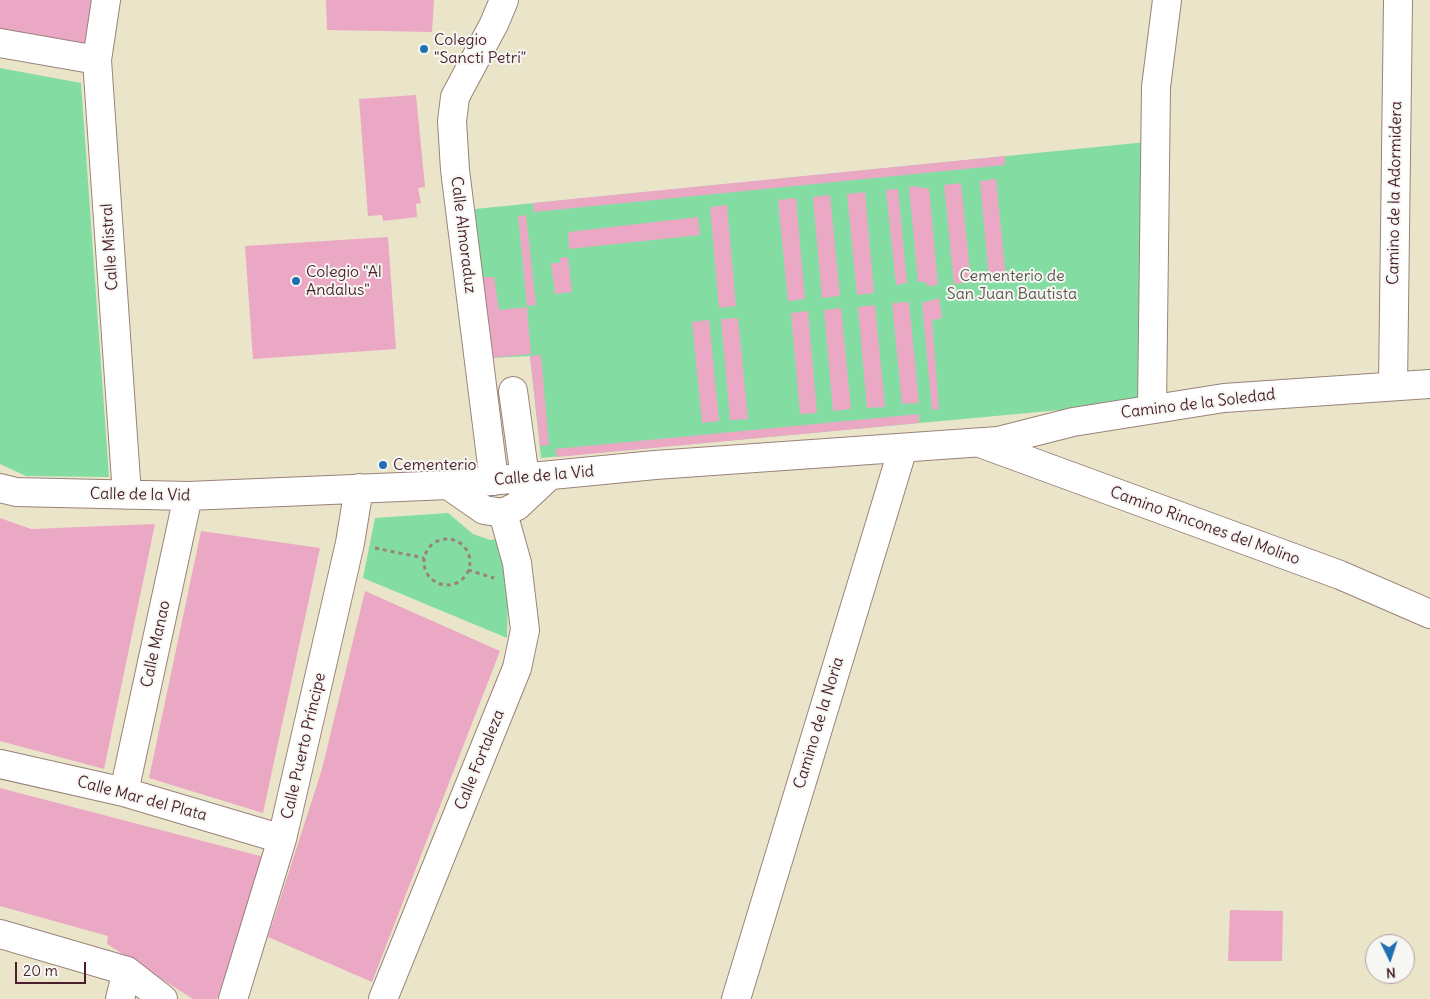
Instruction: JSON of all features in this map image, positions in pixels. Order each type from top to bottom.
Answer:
[{"type":"street","name":"Calle Mistral","points":[[106,0],[97,60],[127,495]]},
{"type":"street","name":"Calle Almoraduz","points":[[494,481],[456,179],[452,121],[455,97],[494,24],[504,0]]},
{"type":"street","points":[[1152,409],[1156,87],[1167,0]]},
{"type":"street","name":"Camino de la Adormidera","points":[[1392,386],[1398,0]]},
{"type":"street","points":[[0,43],[97,60]]},
{"type":"street","name":"Camino de la Soledad","points":[[988,442],[1073,422],[1224,398],[1430,384]]},
{"type":"street","points":[[448,485],[484,510],[510,509],[538,476],[513,391]]},
{"type":"street","name":"Calle de la Vid","points":[[0,488],[16,492],[188,496],[448,485],[655,465],[988,442]]},
{"type":"street","name":"Camino Rincones del Molino","points":[[988,442],[1340,576],[1430,614]]},
{"type":"street","name":"Camino de la Noria","points":[[736,999],[903,448]]},
{"type":"street","name":"Calle Puerto Príncipe","points":[[233,999],[251,947],[282,839],[350,543],[359,488]]},
{"type":"street","name":"Calle Manao","points":[[124,792],[188,496]]},
{"type":"street","name":"Calle Fortaleza","points":[[383,999],[517,668],[525,630],[510,509]]},
{"type":"street","name":"Calle Mar del Plata","points":[[0,764],[124,792],[282,839]]},
{"type":"street","points":[[0,934],[127,971],[163,999]]},
{"type":"street","points":[[120,999],[127,971]]},
{"type":"path","points":[[449,538],[463,545],[470,561],[468,573],[462,580],[448,586],[439,585],[426,574],[423,564],[424,558],[430,545],[437,540],[449,538]]},
{"type":"path","points":[[350,543],[424,558]]},
{"type":"green space","points":[[0,68],[81,83],[109,477],[26,476],[0,464]]},
{"type":"green space","name":"Cementerio de San Juan Bautista","points":[[1147,142],[1147,402],[541,458],[530,356],[490,358],[475,209]]},
{"type":"green space","points":[[448,513],[473,534],[490,540],[499,539],[508,595],[507,638],[363,578],[375,518]]},
{"type":"building","points":[[0,0],[100,0],[93,52],[0,35]]},
{"type":"building","points":[[326,0],[434,0],[432,32],[327,30]]},
{"type":"building","points":[[416,95],[425,187],[418,188],[421,203],[416,204],[417,217],[383,221],[382,215],[368,216],[359,99]]},
{"type":"building","points":[[1005,156],[1005,165],[534,212],[533,203]]},
{"type":"building","points":[[996,179],[1006,278],[989,280],[980,181]]},
{"type":"building","points":[[961,183],[971,282],[954,284],[944,185]]},
{"type":"building","points":[[918,186],[919,188],[929,188],[938,285],[927,286],[926,282],[918,282],[909,187]]},
{"type":"building","points":[[898,189],[907,283],[896,285],[886,190]]},
{"type":"building","points":[[865,192],[874,293],[857,295],[847,194]]},
{"type":"building","points":[[830,195],[840,296],[822,298],[813,197]]},
{"type":"building","points":[[796,198],[805,299],[788,301],[778,200]]},
{"type":"building","points":[[727,205],[736,306],[719,308],[710,207]]},
{"type":"building","points":[[526,215],[536,305],[527,306],[518,216]]},
{"type":"building","points":[[698,217],[700,235],[569,249],[568,232]]},
{"type":"building","points":[[388,237],[396,349],[253,359],[245,246]]},
{"type":"building","points":[[568,257],[572,292],[555,294],[551,263],[560,263],[560,258]]},
{"type":"building","points":[[482,277],[494,277],[499,310],[527,307],[531,354],[490,358]]},
{"type":"building","points":[[939,298],[942,318],[932,320],[939,409],[932,410],[922,303]]},
{"type":"building","points":[[909,302],[919,403],[902,404],[892,303]]},
{"type":"building","points":[[875,305],[885,407],[867,408],[858,307]]},
{"type":"building","points":[[841,308],[851,409],[833,411],[824,310]]},
{"type":"building","points":[[808,311],[817,413],[800,414],[791,313]]},
{"type":"building","points":[[738,318],[748,419],[730,420],[721,319]]},
{"type":"building","points":[[709,320],[719,421],[702,423],[692,322]]},
{"type":"building","points":[[541,355],[549,445],[540,446],[530,356]]},
{"type":"building","points":[[919,414],[919,423],[557,457],[555,449]]},
{"type":"building","points":[[0,518],[31,529],[155,524],[104,769],[0,741]]},
{"type":"building","points":[[201,531],[320,548],[263,813],[149,778]]},
{"type":"building","points":[[365,591],[500,651],[372,982],[268,937],[322,769]]},
{"type":"building","points":[[0,788],[264,857],[217,999],[193,999],[107,944],[108,936],[0,906]]},
{"type":"building","points":[[1230,910],[1283,911],[1282,961],[1228,961]]},
{"type":"place","name":"Colegio \"Sancti Petri\"","points":[[424,49]]},
{"type":"place","name":"Colegio \"Al Andalus\"","points":[[296,281]]},
{"type":"place","name":"Cementerio","points":[[383,465]]}]
